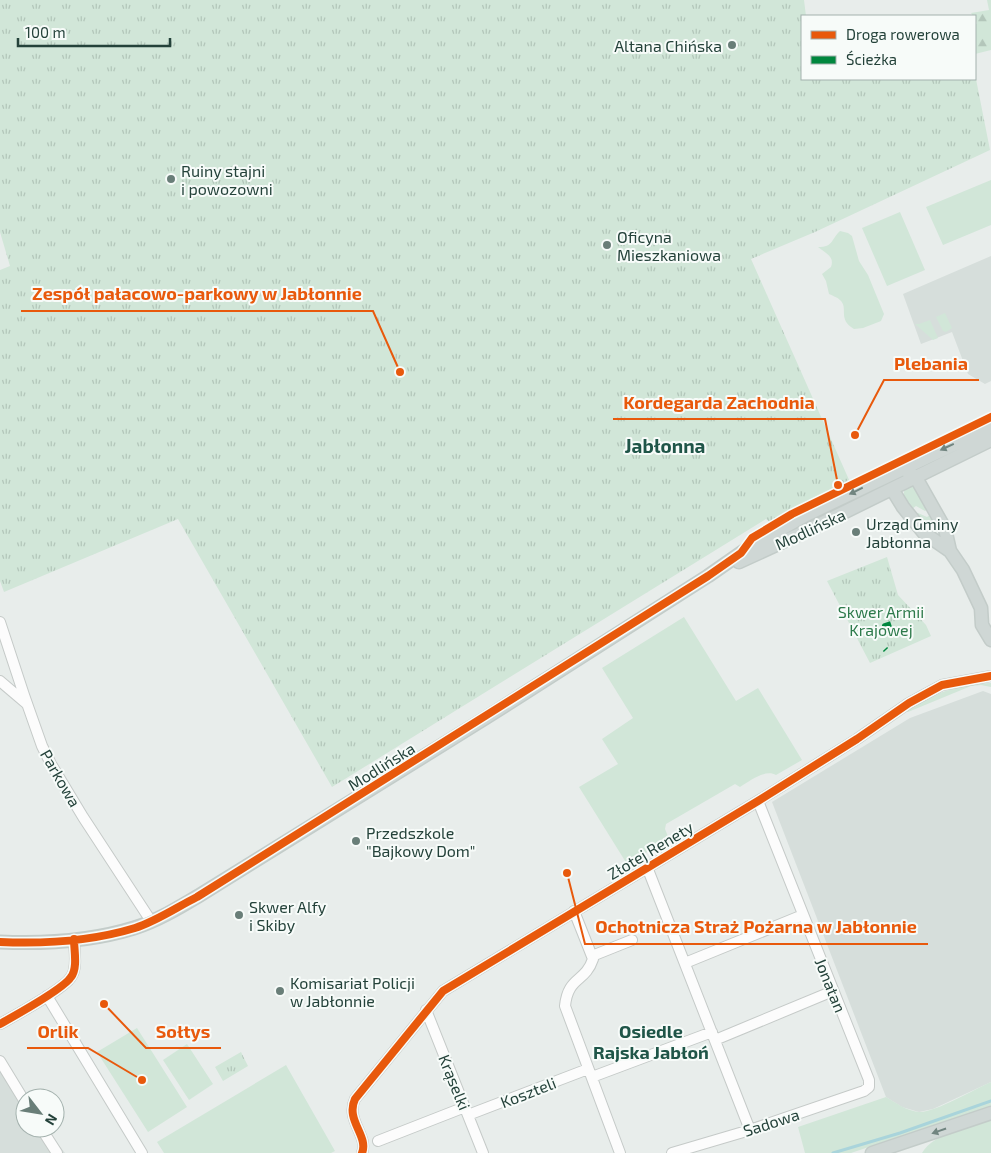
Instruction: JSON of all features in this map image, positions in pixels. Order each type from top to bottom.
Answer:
[{"type":"main road","name":"Modlińska","points":[[0,942],[31,943],[74,939],[131,929],[152,921],[200,895],[708,576],[751,546],[806,515],[991,427]]},
{"type":"main road","name":"Modlińska","points":[[708,576],[800,534],[991,440]]},
{"type":"main road","points":[[950,551],[924,533],[903,507],[892,489],[900,470],[915,476],[945,529],[950,551],[981,608],[991,618]]},
{"type":"main road","points":[[981,608],[982,625],[991,640]]},
{"type":"main road","points":[[872,1153],[991,1113]]},
{"type":"street","name":"Parkowa","points":[[0,622],[42,746],[51,764],[83,817],[152,921]]},
{"type":"street","name":"Złotej Renety","points":[[362,1153],[364,1144],[352,1115],[352,1105],[443,991],[758,801],[857,738],[909,702],[942,686],[991,676]]},
{"type":"street","points":[[0,681],[28,705]]},
{"type":"street","name":"Jonatan","points":[[758,801],[869,1080],[869,1087]]},
{"type":"street","points":[[647,867],[750,1130]]},
{"type":"street","points":[[574,911],[593,960],[585,974],[572,984],[566,994],[565,1006],[620,1153]]},
{"type":"street","points":[[685,963],[803,915]]},
{"type":"street","points":[[0,1024],[47,996],[71,978],[74,970],[74,939]]},
{"type":"street","points":[[592,956],[632,940]]},
{"type":"street","name":"Koszteli","points":[[378,1141],[466,1111],[714,1036],[833,991]]},
{"type":"street","points":[[47,996],[142,1153]]},
{"type":"street","name":"Krąselki","points":[[426,1010],[483,1153]]},
{"type":"street","points":[[0,1062],[16,1088]]},
{"type":"street","name":"Sadowa","points":[[672,1153],[750,1130],[864,1091],[869,1087]]},
{"type":"street","points":[[47,1138],[57,1153]]},
{"type":"shaded area","points":[[991,256],[991,381],[985,384],[968,374],[952,332],[921,344],[903,294]]},
{"type":"shaded area","points":[[983,691],[991,694],[991,1082],[933,1109],[919,1112],[902,1107],[886,1097],[772,802],[910,718]]},
{"type":"shaded area","points":[[0,1070],[15,1089],[15,1138],[53,1138],[65,1153],[0,1153]]},
{"type":"green space","points":[[0,0],[804,0],[806,15],[801,15],[801,80],[976,79],[990,150],[815,232],[751,259],[850,482],[796,506],[770,522],[766,519],[332,787],[178,519],[4,592],[0,581],[0,270],[10,266],[0,232]]},
{"type":"green space","points":[[987,0],[991,0],[991,50],[976,54],[976,15],[971,13],[989,10]]},
{"type":"green space","points":[[991,180],[991,225],[943,245],[926,207]]},
{"type":"green space","points":[[900,212],[925,270],[887,286],[862,228]]},
{"type":"green space","points":[[840,231],[852,236],[859,261],[868,275],[884,314],[881,321],[863,328],[854,329],[849,325],[844,318],[844,306],[838,298],[829,294],[822,274],[831,267],[832,260],[829,255],[818,247],[830,244]]},
{"type":"green space","points":[[945,313],[952,328],[946,332],[943,331],[936,317]]},
{"type":"green space","points":[[930,320],[938,338],[933,340],[915,324]]},
{"type":"green space","points":[[912,485],[928,509],[925,511],[916,506],[912,509],[904,497],[904,489]]},
{"type":"green space","points":[[916,514],[927,517],[931,514],[942,533],[928,529]]},
{"type":"green space","name":"Skwer Armii Krajowej","points":[[887,557],[898,595],[926,625],[931,636],[870,663],[827,581]]},
{"type":"green space","points":[[684,617],[736,701],[758,688],[802,760],[776,775],[762,775],[740,787],[735,784],[666,824],[665,829],[669,839],[627,864],[579,787],[618,764],[602,739],[633,718],[602,668]]},
{"type":"green space","points":[[991,683],[991,687],[971,686],[908,712],[906,711],[926,699],[958,687]]},
{"type":"green space","points":[[137,1028],[187,1107],[148,1132],[97,1052]]},
{"type":"green space","points":[[187,1044],[213,1084],[189,1100],[163,1060]]},
{"type":"green space","points":[[241,1052],[248,1066],[223,1081],[215,1067]]},
{"type":"green space","points":[[286,1065],[335,1151],[331,1153],[164,1153],[157,1142]]},
{"type":"green space","points":[[991,1082],[991,1106],[851,1153],[805,1153],[798,1127],[886,1097],[910,1110],[926,1111],[944,1105]]},
{"type":"green space","points":[[991,1119],[991,1153],[922,1153],[935,1140],[944,1135]]},
{"type":"waterway","points":[[833,1153],[900,1133],[991,1101]]},
{"type":"marked path","points":[[886,629],[885,626],[891,624]]},
{"type":"cycle path","points":[[0,942],[51,942],[85,939],[135,928],[159,918],[197,897],[708,576],[741,553],[752,538],[792,514],[991,417]]},
{"type":"cycle path","points":[[362,1153],[362,1140],[353,1114],[355,1099],[443,991],[758,801],[857,739],[909,703],[942,685],[991,676]]},
{"type":"cycle path","points":[[0,1024],[27,1009],[67,982],[73,973],[75,964],[74,939]]},
{"type":"place","name":"Altana Chińska","points":[[732,45]]},
{"type":"place","name":"Ruiny stajni i powozowni","points":[[171,179]]},
{"type":"place","name":"Oficyna Mieszkaniowa","points":[[607,245]]},
{"type":"place","name":"Zespół pałacowo-parkowy w Jabłonnie","points":[[400,372]]},
{"type":"place","name":"Plebania","points":[[855,435]]},
{"type":"place","name":"Kordegarda Zachodnia","points":[[838,485]]},
{"type":"place","name":"Urząd Gminy Jabłonna","points":[[856,532]]},
{"type":"place","name":"Przedszkole \"Bajkowy Dom\"","points":[[356,841]]},
{"type":"place","name":"Ochotnicza Straż Pożarna w Jabłonnie","points":[[567,873]]},
{"type":"place","name":"Skwer Alfy i Skiby","points":[[239,915]]},
{"type":"place","name":"Komisariat Policji w Jabłonnie","points":[[280,991]]},
{"type":"place","name":"Sołtys","points":[[104,1004]]},
{"type":"place","name":"Orlik","points":[[142,1080]]},
{"type":"district","name":"Jabłonna","points":[[665,445]]},
{"type":"district","name":"Osiedle Rajska Jabłoń","points":[[651,1041]]}]
